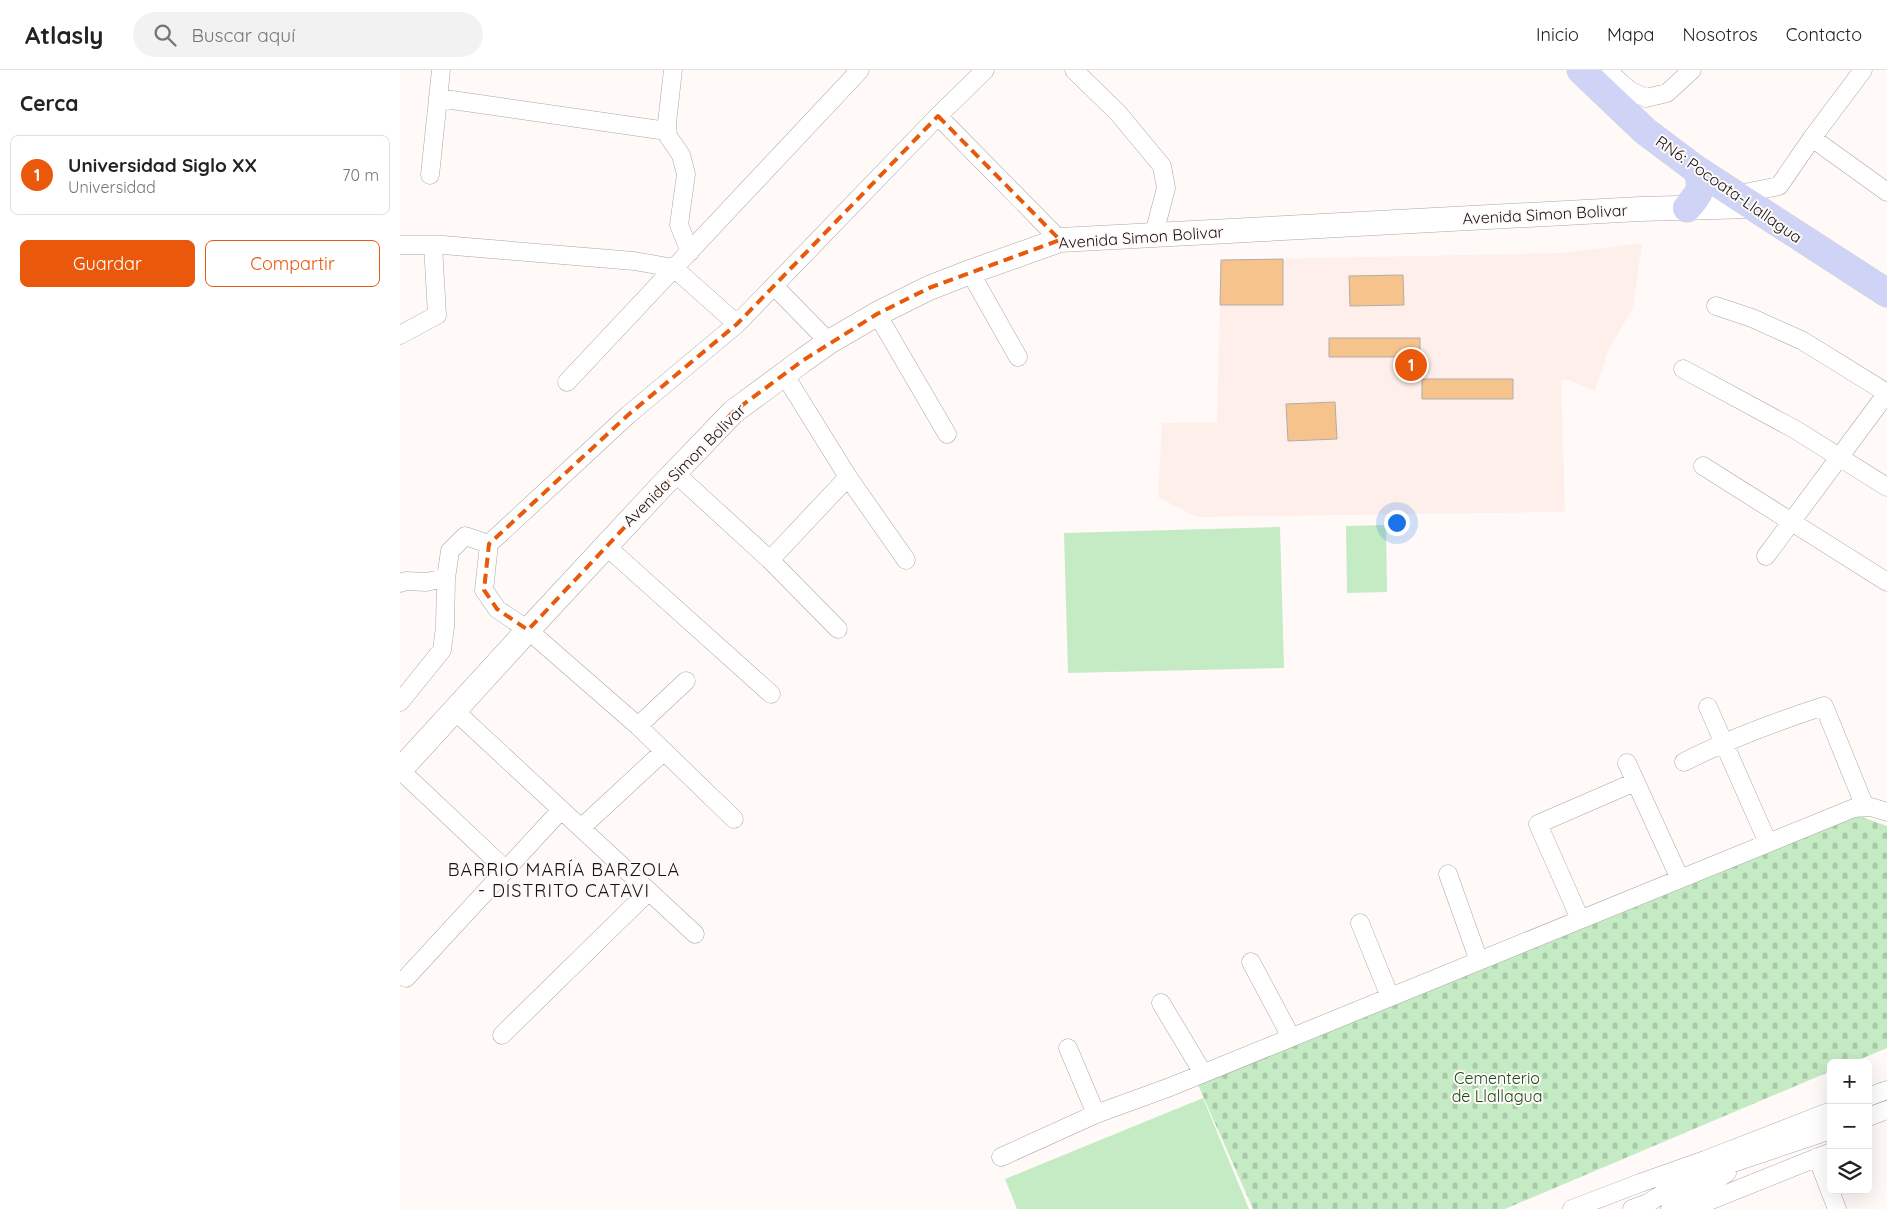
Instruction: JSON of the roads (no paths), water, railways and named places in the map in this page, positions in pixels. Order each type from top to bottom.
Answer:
[{"type":"highway","name":"RN6: Pocoata-Llallagua","points":[[1581,70],[1645,131],[1697,170],[1887,294]]},
{"type":"highway","points":[[1687,208],[1700,194],[1701,181],[1697,170]]},
{"type":"main road","name":"Avenida Simon Bolivar","points":[[400,770],[606,546],[733,412],[829,342],[877,314],[929,288],[1060,240],[1687,208],[1743,201]]},
{"type":"street","points":[[430,175],[440,70]]},
{"type":"street","points":[[673,70],[667,131],[668,136],[681,155],[686,174],[679,225],[690,252]]},
{"type":"street","points":[[567,382],[860,70]]},
{"type":"street","points":[[1074,70],[1118,113],[1162,166],[1166,188],[1154,234]]},
{"type":"street","points":[[1607,70],[1629,90],[1646,98],[1667,93],[1692,70]]},
{"type":"street","points":[[1743,201],[1779,186],[1863,70]]},
{"type":"street","points":[[734,818],[638,726],[528,630],[497,609],[484,590],[489,544],[628,415],[737,324],[938,116],[975,74]]},
{"type":"street","points":[[438,98],[667,131]]},
{"type":"street","points":[[938,116],[1060,240]]},
{"type":"street","points":[[1812,138],[1887,192]]},
{"type":"street","points":[[400,245],[433,245],[634,261],[674,268],[737,324]]},
{"type":"street","points":[[400,335],[437,315],[433,245]]},
{"type":"street","points":[[970,272],[1018,357]]},
{"type":"street","points":[[775,286],[829,342]]},
{"type":"street","points":[[1716,306],[1752,318],[1803,341],[1887,393],[1766,556]]},
{"type":"street","points":[[877,314],[947,434]]},
{"type":"street","points":[[1683,369],[1796,430],[1887,487]]},
{"type":"street","points":[[784,374],[848,477],[906,560]]},
{"type":"street","points":[[1703,466],[1887,582]]},
{"type":"street","points":[[675,473],[770,560],[838,629]]},
{"type":"street","points":[[770,560],[848,477]]},
{"type":"street","points":[[400,702],[442,650],[446,627],[446,578],[450,551],[465,536],[489,544]]},
{"type":"street","points":[[606,546],[771,694]]},
{"type":"street","points":[[400,583],[426,582],[446,578]]},
{"type":"street","points":[[638,726],[686,681]]},
{"type":"street","points":[[1684,762],[1724,742],[1764,726],[1824,706],[1865,807]]},
{"type":"street","points":[[1708,707],[1768,843]]},
{"type":"street","points":[[455,711],[695,934]]},
{"type":"street","points":[[581,828],[663,752]]},
{"type":"street","points":[[1627,763],[1680,879]]},
{"type":"street","points":[[400,770],[505,869]]},
{"type":"street","points":[[1580,919],[1538,824],[1635,782]]},
{"type":"street","points":[[1001,1157],[1096,1114],[1203,1073],[1854,808],[1871,807],[1887,812]]},
{"type":"street","points":[[406,978],[560,810]]},
{"type":"street","points":[[1448,874],[1479,960]]},
{"type":"street","points":[[502,1035],[648,891]]},
{"type":"street","points":[[1360,923],[1390,997]]},
{"type":"street","points":[[1251,962],[1291,1037]]},
{"type":"street","points":[[1161,1003],[1203,1073]]},
{"type":"street","points":[[1068,1048],[1096,1114]]},
{"type":"street","points":[[1872,1096],[1887,1090]]},
{"type":"street","points":[[1872,1116],[1887,1110]]},
{"type":"street","points":[[1572,1209],[1827,1113]]},
{"type":"street","points":[[1632,1209],[1648,1204],[1677,1185],[1701,1175],[1827,1131]]},
{"type":"street","points":[[1758,1154],[1670,1209],[1724,1203],[1824,1154],[1837,1209]]},
{"type":"place","name":"Universidad Siglo XX","points":[[1411,365]]},
{"type":"district","name":"BARRIO MARÍA BARZOLA - DISTRITO CATAVI","points":[[564,880]]},
{"type":"park label","name":"Cementerio de Llallagua","points":[[1497,1087]]}]
